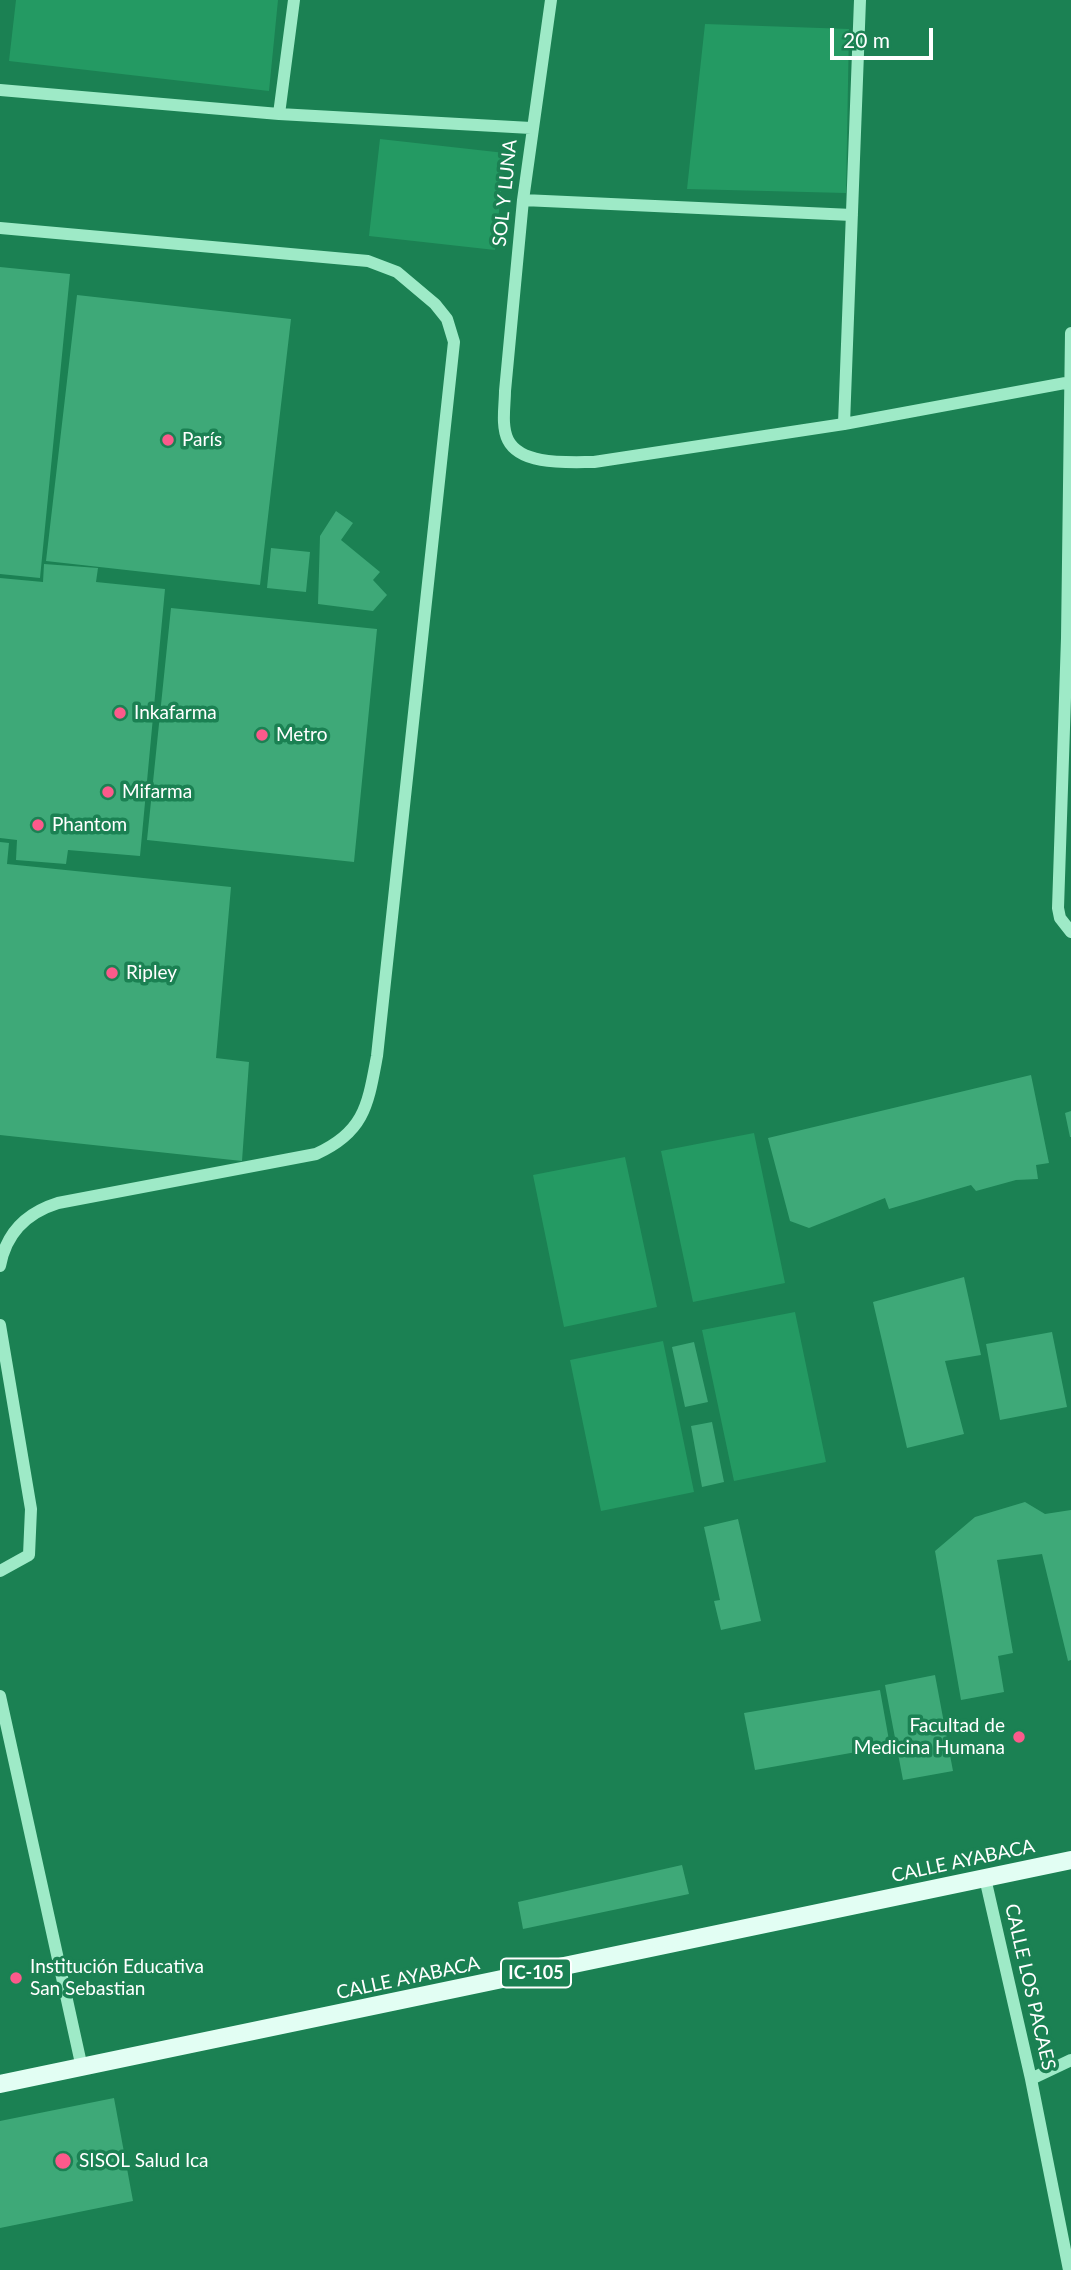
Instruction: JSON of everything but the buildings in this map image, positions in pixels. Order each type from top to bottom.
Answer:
[{"type":"main road","name":"CALLE AYABACA","points":[[0,2084],[1071,1860]]},
{"type":"street","points":[[279,114],[294,0]]},
{"type":"street","name":"SOL Y LUNA","points":[[551,0],[531,128],[505,391],[504,417],[508,440],[525,456],[552,463],[594,462],[844,424],[1070,382]]},
{"type":"street","points":[[844,424],[860,0]]},
{"type":"street","points":[[0,90],[279,114],[531,128]]},
{"type":"street","points":[[523,200],[852,215]]},
{"type":"street","points":[[0,228],[368,261],[397,272],[427,297],[447,319],[453,342],[377,1056],[371,1090],[362,1115],[350,1133],[335,1146],[316,1154],[58,1203],[39,1209],[23,1220],[12,1233],[0,1266]]},
{"type":"street","points":[[1071,333],[1069,638],[1058,908],[1065,928],[1071,932]]},
{"type":"street","points":[[0,1325],[31,1509],[29,1555],[0,1571]]},
{"type":"street","points":[[0,1696],[82,2068]]},
{"type":"street","points":[[0,1765],[14,1762]]},
{"type":"street","name":"CALLE LOS PACAES","points":[[985,1878],[1031,2078],[1069,2270]]},
{"type":"street","points":[[1031,2078],[1071,2060]]},
{"type":"green space","points":[[16,0],[278,0],[269,91],[9,61]]},
{"type":"green space","points":[[705,24],[849,29],[846,193],[687,189]]},
{"type":"green space","points":[[380,139],[505,153],[495,250],[369,236]]},
{"type":"green space","points":[[754,1133],[785,1283],[693,1302],[661,1151]]},
{"type":"green space","points":[[625,1157],[657,1307],[564,1327],[533,1175]]},
{"type":"green space","points":[[795,1312],[826,1462],[734,1481],[702,1330]]},
{"type":"green space","points":[[663,1341],[694,1492],[601,1511],[570,1360]]},
{"type":"place","name":"París","points":[[168,440]]},
{"type":"place","name":"Inkafarma","points":[[120,713]]},
{"type":"place","name":"Metro","points":[[262,735]]},
{"type":"place","name":"Mifarma","points":[[108,792]]},
{"type":"place","name":"Phantom","points":[[38,825]]},
{"type":"place","name":"Ripley","points":[[112,973]]},
{"type":"place","name":"Facultad de Medicina Humana","points":[[1019,1737]]},
{"type":"place","name":"Institución Educativa San Sebastian","points":[[16,1978]]},
{"type":"place","name":"SISOL Salud Ica","points":[[63,2161]]}]
